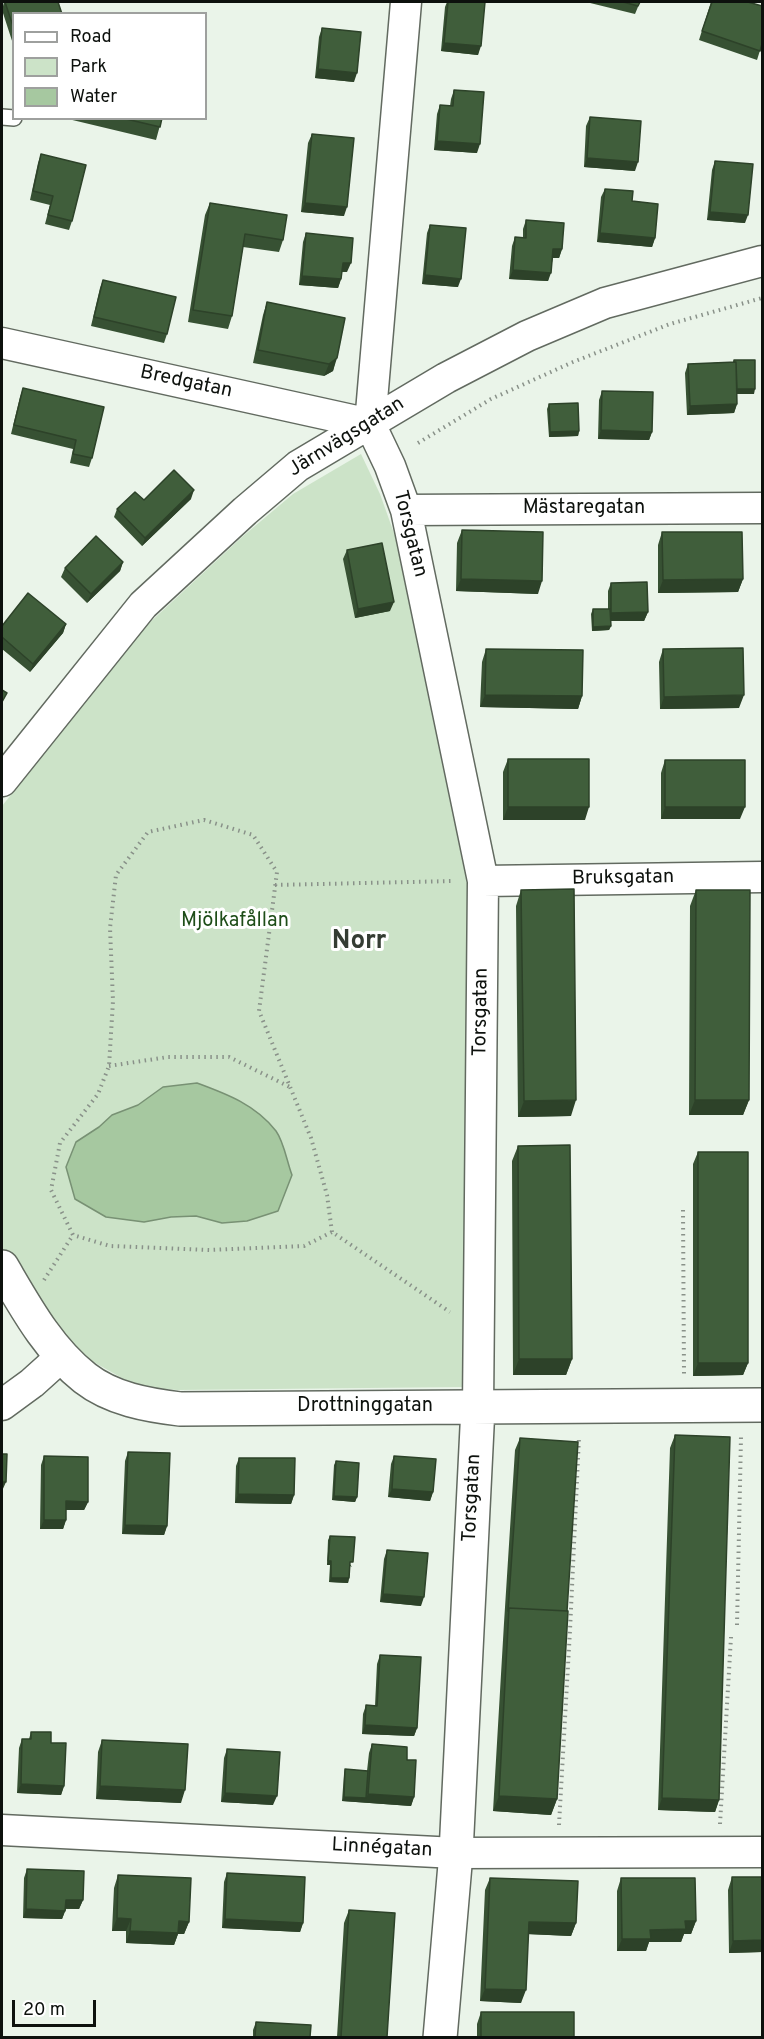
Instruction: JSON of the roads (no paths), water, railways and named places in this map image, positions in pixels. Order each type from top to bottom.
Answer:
[{"type":"street","points":[[370,424],[406,2]]},
{"type":"street","name":"Järnvägsgatan","points":[[2,781],[143,605],[245,511],[298,466],[446,378],[527,336],[605,303],[762,261]]},
{"type":"street","name":"Bredgatan","points":[[2,343],[370,424]]},
{"type":"street","name":"Torsgatan","points":[[370,424],[390,466],[406,510],[483,881],[478,1407],[456,1853],[440,2037]]},
{"type":"street","name":"Mästaregatan","points":[[406,510],[762,508]]},
{"type":"street","name":"Bruksgatan","points":[[483,881],[762,877]]},
{"type":"street","name":"Drottninggatan","points":[[2,1267],[40,1330],[84,1377],[102,1389],[151,1405],[180,1409],[762,1406]]},
{"type":"street","points":[[2,1405],[32,1383],[62,1356]]},
{"type":"street","name":"Linnégatan","points":[[2,1830],[456,1853],[762,1852]]},
{"type":"water","points":[[197,1083],[250,1107],[276,1131],[292,1175],[278,1211],[247,1221],[222,1223],[196,1216],[171,1217],[144,1222],[106,1217],[75,1199],[66,1167],[76,1142],[99,1127],[112,1115],[138,1105],[163,1087]]},
{"type":"district","name":"Norr","points":[[359,943]]},
{"type":"park label","name":"Mjölkafållan","points":[[235,922]]}]
